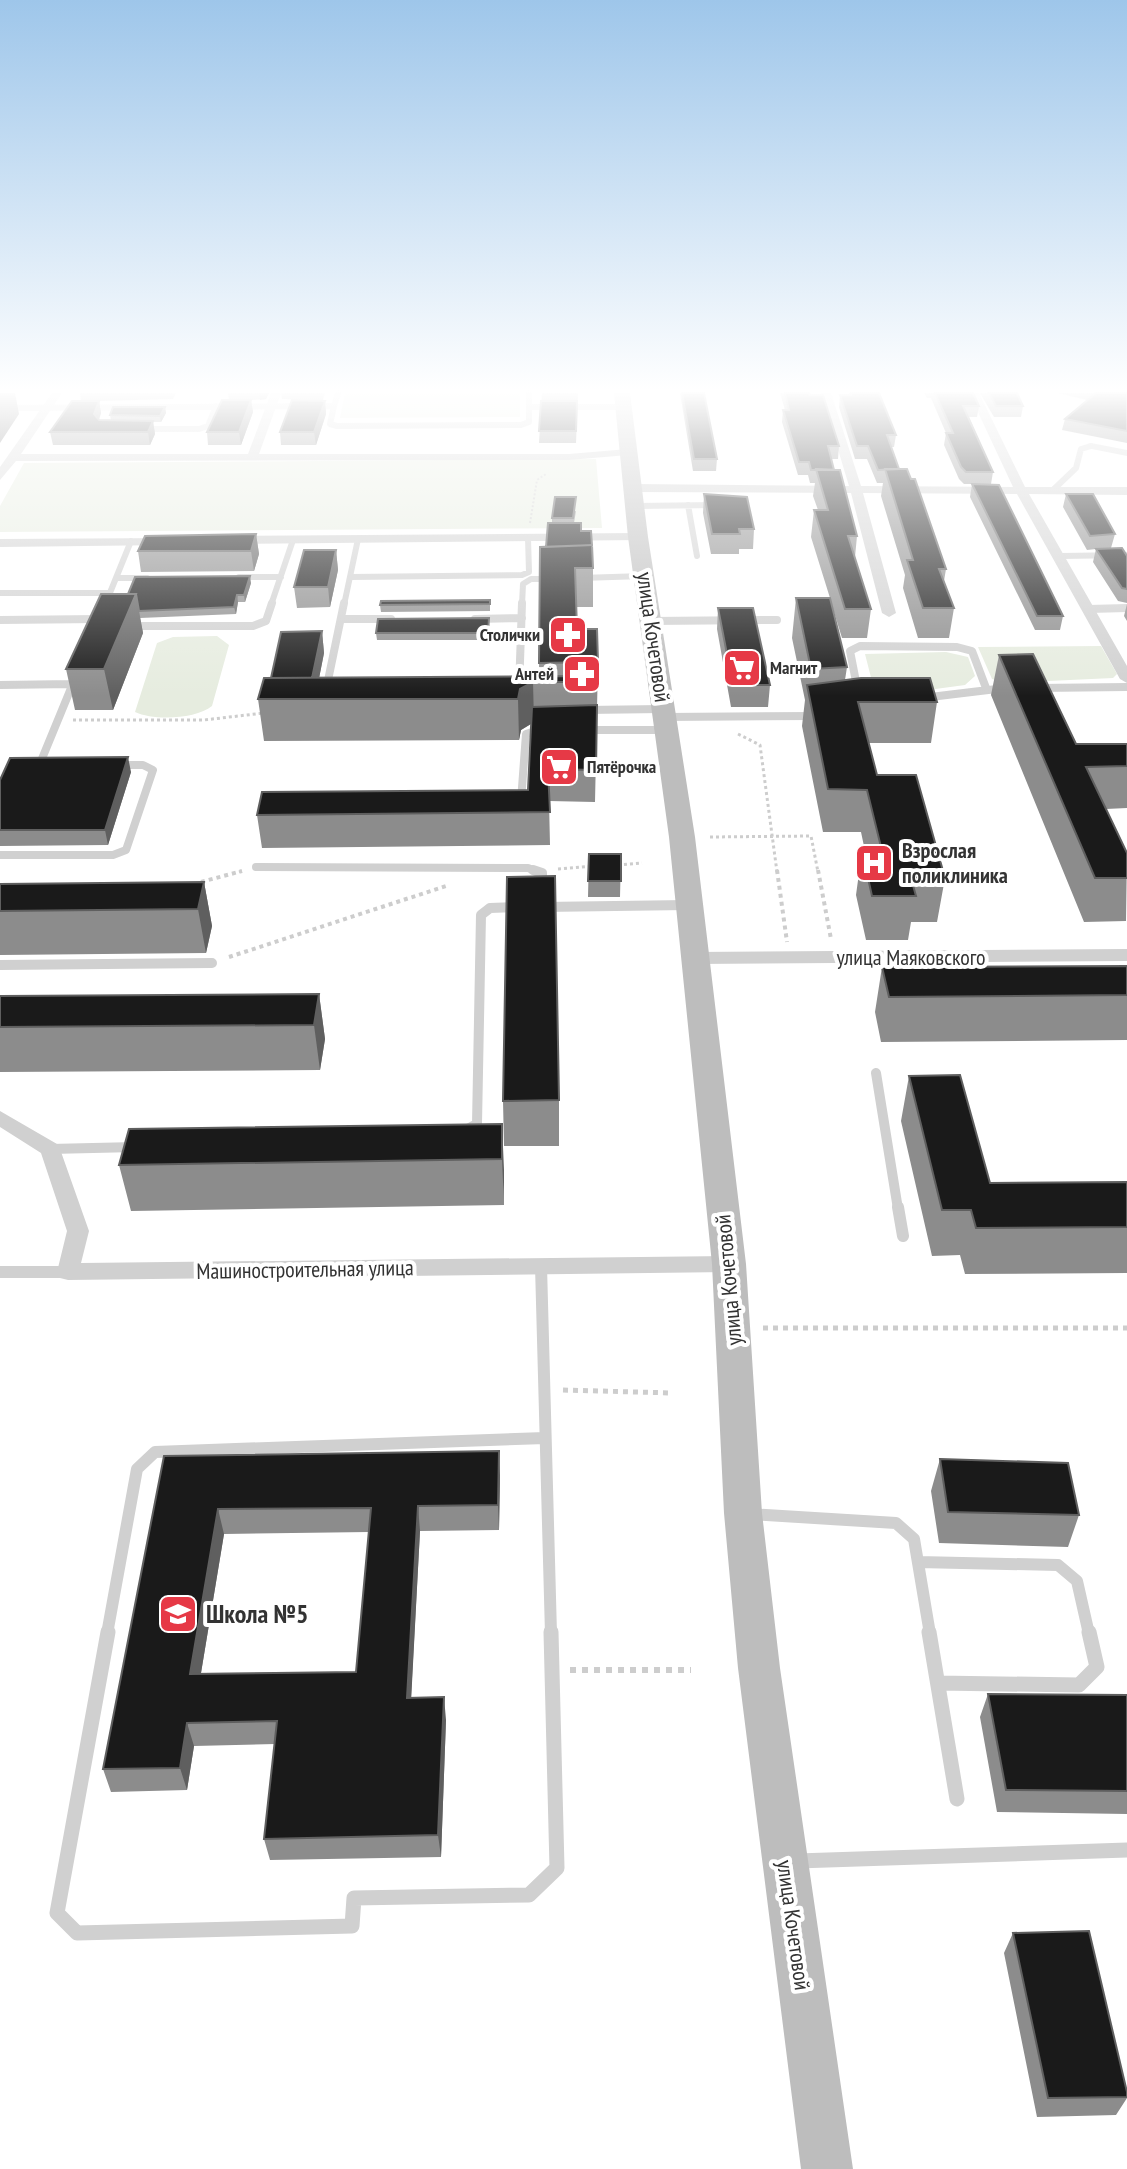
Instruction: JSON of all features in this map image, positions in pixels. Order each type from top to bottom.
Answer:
[{"type":"main road","name":"улица Кочетовой","points":[[634,494],[689,905],[729,1264],[743,1513],[785,1862],[827,2169]]},
{"type":"street","points":[[220,541],[528,538],[636,510],[794,494]]},
{"type":"street","points":[[858,494],[889,613]]},
{"type":"street","points":[[1024,494],[1123,663],[1127,679]]},
{"type":"street","points":[[0,543],[190,541]]},
{"type":"street","name":"улица Маяковского","points":[[694,958],[1127,955]]},
{"type":"street","points":[[2,1121],[50,1149],[78,1231],[68,1272]]},
{"type":"street","name":"Машиностроительная улица","points":[[68,1272],[729,1264]]},
{"type":"lane","points":[[688,505],[697,556]]},
{"type":"lane","points":[[636,510],[728,505]]},
{"type":"lane","points":[[350,577],[522,575],[529,572],[528,538]]},
{"type":"lane","points":[[325,696],[358,539]]},
{"type":"lane","points":[[131,541],[96,626],[253,626],[266,621],[293,540]]},
{"type":"lane","points":[[1061,556],[1127,555]]},
{"type":"lane","points":[[519,695],[523,584],[531,579],[646,576]]},
{"type":"lane","points":[[236,577],[281,577]]},
{"type":"lane","points":[[116,578],[161,578]]},
{"type":"lane","points":[[0,593],[110,593]]},
{"type":"lane","points":[[1089,609],[1127,608]]},
{"type":"lane","points":[[462,619],[522,618]]},
{"type":"lane","points":[[0,620],[99,619]]},
{"type":"lane","points":[[341,619],[401,619]]},
{"type":"lane","points":[[651,621],[777,620]]},
{"type":"lane","points":[[861,708],[850,651],[860,646],[957,647],[972,651],[986,688]]},
{"type":"lane","points":[[39,766],[78,670]]},
{"type":"lane","points":[[0,685],[72,684]]},
{"type":"lane","points":[[1027,688],[1127,687]]},
{"type":"lane","points":[[908,701],[986,688],[1013,688]]},
{"type":"lane","points":[[1041,688],[1048,702]]},
{"type":"lane","points":[[579,710],[665,719]]},
{"type":"lane","points":[[567,729],[665,719],[833,716]]},
{"type":"lane","points":[[521,801],[526,734],[552,729]]},
{"type":"lane","points":[[0,855],[113,855],[126,850],[153,770],[143,765],[113,765]]},
{"type":"lane","points":[[23,766],[53,766]]},
{"type":"lane","points":[[256,867],[536,871],[542,873],[542,907]]},
{"type":"lane","points":[[457,1136],[477,1124],[481,915],[490,908],[689,905]]},
{"type":"lane","points":[[0,965],[212,963]]},
{"type":"lane","points":[[876,1073],[903,1236]]},
{"type":"lane","points":[[50,1149],[145,1147]]},
{"type":"lane","points":[[541,1266],[557,1868],[529,1895],[354,1898],[352,1926],[77,1933],[57,1913],[137,1469],[155,1452],[545,1438]]},
{"type":"lane","points":[[0,1272],[68,1272]]},
{"type":"lane","points":[[743,1513],[896,1523],[914,1539],[957,1799]]},
{"type":"lane","points":[[918,1562],[1058,1565],[1077,1581],[1097,1667],[1079,1685],[938,1683]]},
{"type":"lane","points":[[785,1862],[1127,1850]]},
{"type":"path","points":[[528,538],[535,494]]},
{"type":"path","points":[[58,720],[204,720],[266,712]]},
{"type":"path","points":[[726,717],[731,730],[760,745],[789,957]]},
{"type":"path","points":[[710,837],[811,836],[834,957]]},
{"type":"path","points":[[612,865],[642,863]]},
{"type":"path","points":[[536,871],[597,866]]},
{"type":"path","points":[[191,886],[256,867]]},
{"type":"path","points":[[212,963],[459,882],[476,868]]},
{"type":"path","points":[[732,1328],[1127,1328]]},
{"type":"path","points":[[544,1389],[672,1393]]},
{"type":"path","points":[[552,1670],[691,1670]]},
{"type":"shaded area","points":[[7,494],[599,494],[602,528],[0,532],[0,506]]},
{"type":"shaded area","points":[[217,636],[229,645],[212,706],[196,714],[175,717],[153,717],[135,712],[157,643],[173,637]]},
{"type":"shaded area","points":[[1101,646],[1117,674],[1113,678],[1007,683],[992,679],[978,647]]},
{"type":"shaded area","points":[[946,652],[968,657],[975,676],[965,685],[876,697],[865,654]]},
{"type":"building","points":[[704,494],[747,497],[754,529],[739,529],[740,534],[712,534]]},
{"type":"building","points":[[823,494],[846,494],[857,536],[848,536],[871,609],[845,609],[814,510],[828,510]]},
{"type":"building","points":[[893,494],[920,494],[946,569],[939,569],[954,608],[923,608],[907,560],[913,560]]},
{"type":"building","points":[[977,494],[1004,494],[1063,616],[1037,616]]},
{"type":"building","points":[[1066,494],[1093,494],[1115,534],[1090,536]]},
{"type":"building","points":[[555,497],[576,497],[573,518],[552,518]]},
{"type":"building","points":[[548,523],[581,523],[581,531],[591,531],[592,545],[546,547]]},
{"type":"building","points":[[256,534],[251,551],[138,551],[145,536]]},
{"type":"building","points":[[592,545],[593,568],[575,568],[577,629],[597,629],[598,662],[539,663],[540,547]]},
{"type":"building","points":[[1122,548],[1127,556],[1127,589],[1122,588],[1096,549]]},
{"type":"building","points":[[304,550],[336,550],[328,587],[294,587]]},
{"type":"building","points":[[250,576],[244,595],[237,595],[234,607],[139,611],[136,594],[128,594],[135,577]]},
{"type":"building","points":[[101,594],[136,594],[104,669],[66,669]]},
{"type":"building","points":[[796,598],[830,598],[847,667],[811,669]]},
{"type":"building","points":[[490,600],[490,604],[380,605],[381,601]]},
{"type":"building","points":[[718,608],[753,608],[770,685],[733,685]]},
{"type":"building","points":[[489,618],[488,633],[376,633],[378,619]]},
{"type":"building","points":[[322,631],[312,678],[271,678],[281,632]]},
{"type":"building","points":[[1033,654],[1076,744],[1127,744],[1127,766],[1086,767],[1127,853],[1127,878],[1095,878],[999,655]]},
{"type":"building","points":[[597,676],[597,682],[533,682],[520,689],[518,699],[258,699],[264,678]]},
{"type":"building","points":[[861,678],[930,678],[937,702],[858,702],[877,775],[916,775],[945,878],[911,878],[916,896],[872,896],[862,851],[882,851],[867,790],[828,789],[807,685]]},
{"type":"building","points":[[597,705],[596,770],[548,769],[550,812],[257,815],[262,792],[528,790],[532,707]]},
{"type":"building","points":[[128,757],[105,830],[0,830],[0,780],[10,758]]},
{"type":"building","points":[[589,854],[621,854],[621,881],[588,881]]},
{"type":"building","points":[[555,876],[559,1100],[503,1101],[507,877]]},
{"type":"building","points":[[204,882],[198,909],[0,911],[0,884]]},
{"type":"building","points":[[1127,966],[1127,995],[889,997],[882,967]]},
{"type":"building","points":[[319,994],[314,1025],[0,1027],[0,996]]},
{"type":"building","points":[[960,1075],[990,1183],[1127,1182],[1127,1227],[976,1228],[971,1210],[942,1210],[909,1076]]},
{"type":"building","points":[[502,1124],[502,1159],[119,1165],[129,1129]]},
{"type":"building","name":"Школа №5","points":[[499,1451],[498,1505],[418,1506],[407,1698],[444,1697],[438,1835],[264,1839],[277,1721],[187,1723],[180,1768],[103,1769],[164,1456]],"holes":[[[371,1508],[356,1672],[190,1674],[218,1509]]]},
{"type":"building","points":[[940,1459],[1068,1463],[1079,1515],[948,1512]]},
{"type":"building","points":[[988,1694],[1127,1695],[1127,1791],[1006,1790]]},
{"type":"building","points":[[1089,1931],[1127,2097],[1048,2098],[1013,1933]]},
{"type":"place","name":"Столички","points":[[568,635]]},
{"type":"place","name":"Магнит","points":[[742,668]]},
{"type":"place","name":"Антей","points":[[582,674]]},
{"type":"place","name":"Пятёрочка","points":[[559,767]]},
{"type":"place","name":"Взрослая поликлиника","points":[[874,863]]},
{"type":"place","name":"Школа №5","points":[[178,1614]]}]
